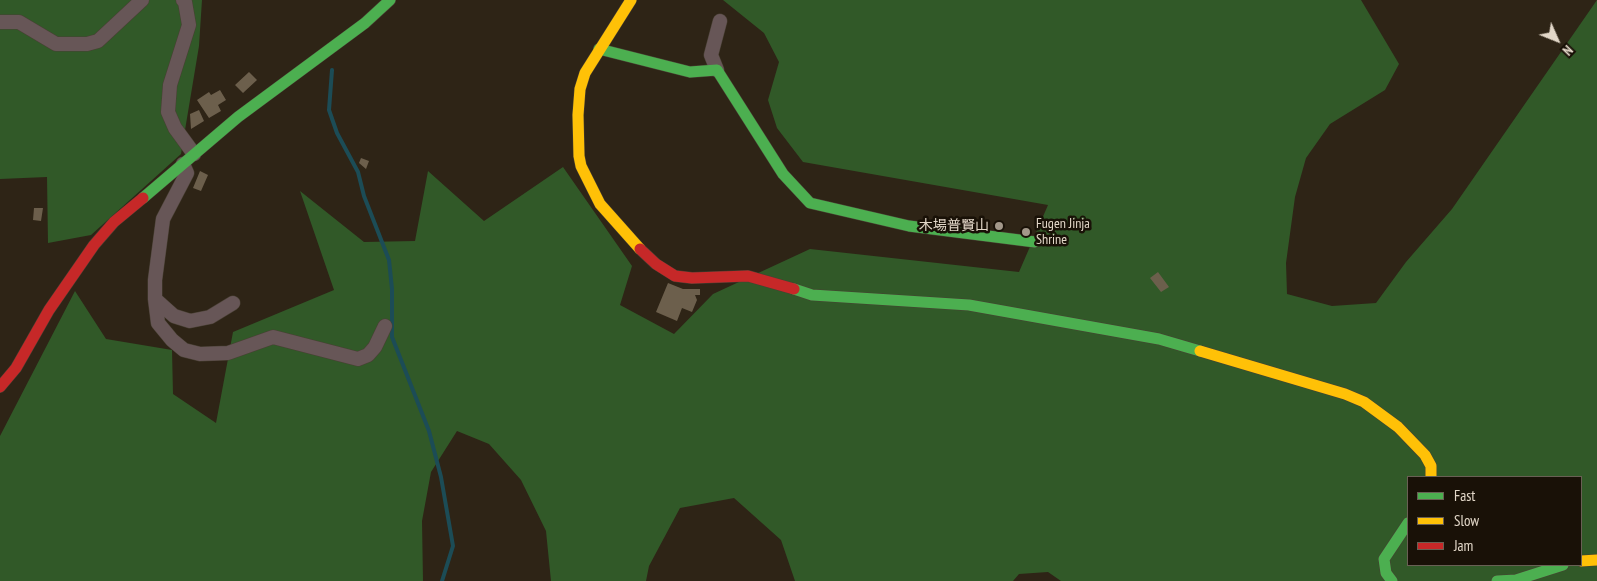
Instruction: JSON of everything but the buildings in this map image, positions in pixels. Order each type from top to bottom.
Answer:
[{"type":"street","points":[[0,22],[19,22],[56,44],[87,44],[98,41],[142,0]]},
{"type":"street","points":[[183,0],[189,25],[170,86],[168,112],[188,159],[187,173],[162,220],[155,299],[158,323],[172,340],[184,350],[200,354],[228,353],[273,337],[358,359],[368,355],[375,347],[385,326]]},
{"type":"street","points":[[0,388],[16,368],[49,310],[94,245],[114,222],[238,117],[364,23],[390,0]]},
{"type":"street","points":[[631,0],[585,73],[580,89],[578,115],[581,166],[600,204],[656,264],[675,276],[692,278],[748,276],[812,295],[883,298],[969,305],[1159,339],[1345,394],[1364,402],[1398,427],[1425,455],[1431,466],[1431,476]]},
{"type":"street","points":[[720,21],[711,55],[717,70],[783,174],[810,203],[909,226],[1034,242]]},
{"type":"street","points":[[599,49],[690,72],[717,70]]},
{"type":"street","points":[[155,299],[174,316],[190,321],[210,317],[233,303]]},
{"type":"street","points":[[1392,581],[1386,572],[1384,559],[1407,524]]},
{"type":"street","points":[[1582,561],[1597,560]]},
{"type":"street","points":[[1497,581],[1516,580],[1560,566]]},
{"type":"green space","points":[[0,0],[202,0],[199,46],[181,154],[91,235],[48,243],[47,177],[0,179]]},
{"type":"green space","points":[[723,0],[1361,0],[1399,64],[1385,90],[1330,124],[1306,158],[1295,197],[1286,263],[1287,294],[1332,306],[1376,303],[1406,262],[1452,209],[1597,0],[1597,581],[1061,581],[1048,572],[1019,574],[1013,581],[795,581],[781,540],[734,498],[680,508],[649,566],[646,581],[551,581],[546,531],[521,480],[489,444],[457,431],[431,472],[422,521],[423,581],[0,581],[0,436],[75,291],[106,339],[172,350],[173,394],[216,423],[233,332],[334,290],[300,191],[364,242],[415,241],[428,171],[484,221],[563,167],[632,266],[620,305],[674,334],[713,294],[810,249],[1019,272],[1048,205],[803,162],[777,128],[768,100],[779,62],[764,33]]},
{"type":"waterway","points":[[332,70],[329,110],[337,133],[358,172],[364,196],[389,260],[392,289],[392,337],[429,431],[441,477],[453,546],[442,581]]},
{"type":"traffic: fast","points":[[143,198],[238,117],[365,23],[390,0]]},
{"type":"traffic: fast","points":[[599,49],[690,72],[717,70],[783,174],[810,203],[909,226],[1035,242]]},
{"type":"traffic: fast","points":[[794,289],[812,295],[969,305],[1159,339],[1200,351]]},
{"type":"traffic: fast","points":[[1392,581],[1386,573],[1384,559],[1407,524]]},
{"type":"traffic: fast","points":[[1497,581],[1516,580],[1560,566]]},
{"type":"traffic: slow","points":[[631,0],[585,73],[580,89],[578,115],[579,156],[581,166],[600,204],[640,249]]},
{"type":"traffic: slow","points":[[1200,351],[1345,394],[1364,402],[1398,427],[1425,455],[1431,466],[1431,476]]},
{"type":"traffic: slow","points":[[1582,561],[1597,560]]},
{"type":"traffic: jam","points":[[0,387],[16,368],[49,310],[94,245],[114,222],[143,198]]},
{"type":"traffic: jam","points":[[640,249],[656,264],[675,276],[692,278],[748,276],[794,289]]},
{"type":"place","name":"木場普賢山","points":[[999,226]]},
{"type":"place","name":"Fugen Jinja Shrine","points":[[1026,232]]}]
